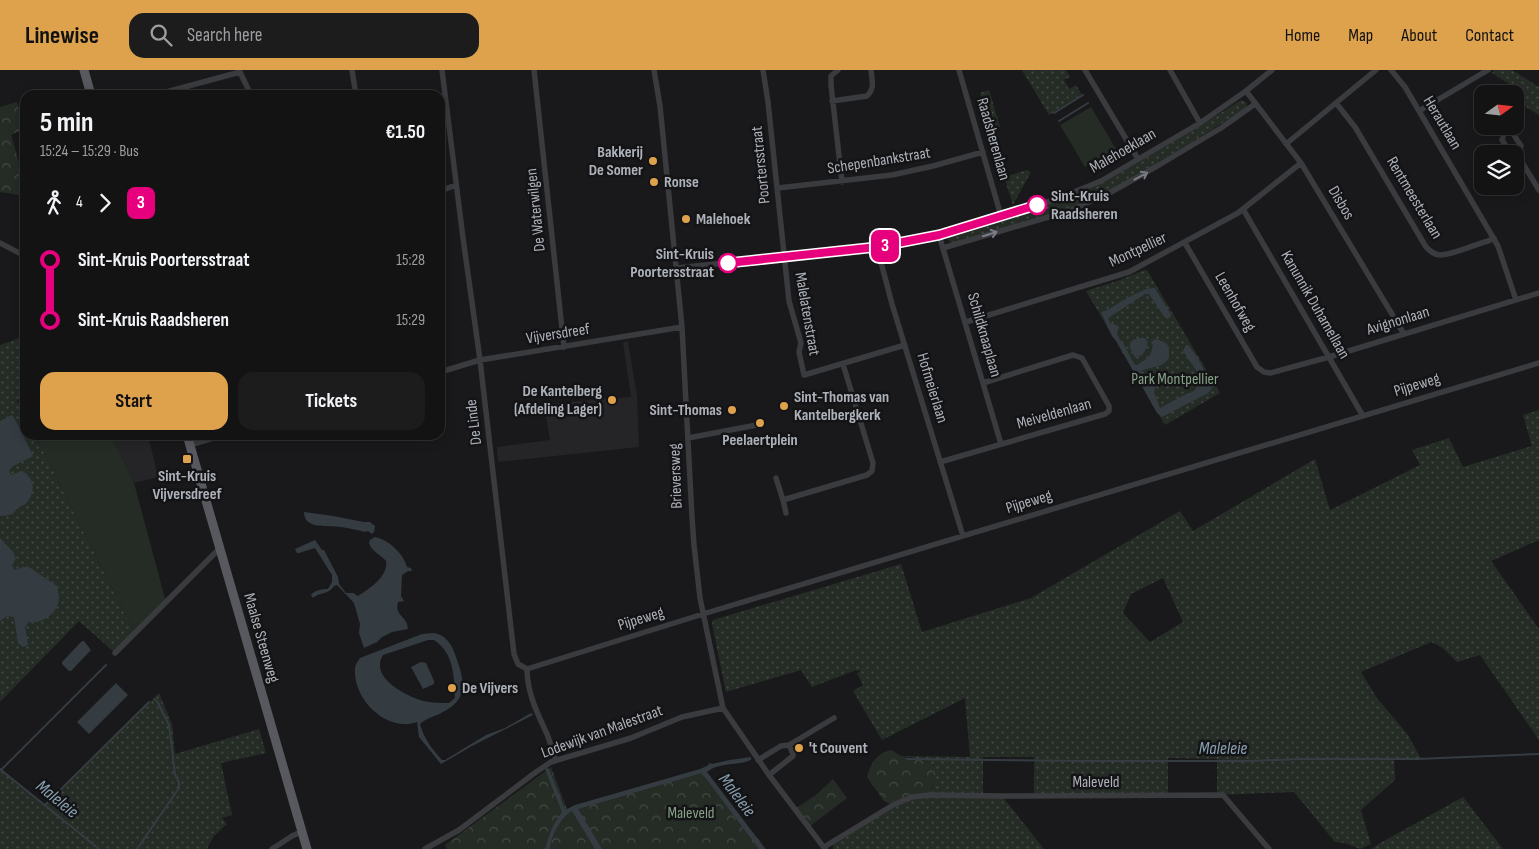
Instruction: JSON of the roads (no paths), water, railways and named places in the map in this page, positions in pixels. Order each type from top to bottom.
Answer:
[{"type":"main road","points":[[84,70],[89,90]]},
{"type":"main road","name":"Maalse Steenweg","points":[[188,440],[307,849]]},
{"type":"street","points":[[352,70],[355,90]]},
{"type":"street","name":"De Linde","points":[[442,70],[444,90]]},
{"type":"street","name":"De Waterwilgen","points":[[534,70],[564,347]]},
{"type":"street","name":"Brieversweg","points":[[654,70],[660,106],[677,268],[692,517],[703,614],[723,708],[758,760],[824,848]]},
{"type":"street","name":"Poortersstraat","points":[[763,70],[778,188],[784,257]]},
{"type":"street","points":[[838,70],[832,76],[830,85],[842,182]]},
{"type":"street","points":[[832,101],[867,96],[873,88],[871,70]]},
{"type":"street","name":"Raadsherenlaan","points":[[959,70],[1001,216]]},
{"type":"street","points":[[1085,70],[1138,159]]},
{"type":"street","points":[[1170,70],[1200,123]]},
{"type":"street","name":"Malehoeklaan","points":[[677,268],[877,247],[939,235],[1057,199],[1101,181],[1200,123],[1272,70]]},
{"type":"street","points":[[1286,144],[1376,70]]},
{"type":"street","name":"Herautlaan","points":[[1391,70],[1405,87],[1494,238],[1516,300]]},
{"type":"street","points":[[1419,111],[1488,70]]},
{"type":"street","points":[[174,90],[240,71],[249,90]]},
{"type":"street","name":"Disbos","points":[[1246,91],[1301,163],[1404,334]]},
{"type":"street","name":"De Linde","points":[[445,95],[480,360],[514,654],[518,664],[527,668],[535,710],[547,734],[556,760]]},
{"type":"street","name":"Rentmeesterlaan","points":[[1336,103],[1355,127],[1430,251],[1437,254],[1445,254],[1494,238]]},
{"type":"street","name":"Malehoeklaan","points":[[943,248],[1069,211],[1159,166],[1221,128],[1255,104]]},
{"type":"street","name":"Schepenbankstraat","points":[[778,188],[892,176],[983,152]]},
{"type":"street","name":"Montpellier","points":[[966,322],[1130,272],[1243,209],[1301,163]]},
{"type":"street","points":[[1524,168],[1539,190]]},
{"type":"street","points":[[445,189],[456,185]]},
{"type":"street","name":"Kanunnik Duhamellaan","points":[[1243,209],[1363,416]]},
{"type":"street","name":"Schildknaaplaan","points":[[939,235],[1001,444]]},
{"type":"street","points":[[0,243],[20,253]]},
{"type":"street","name":"Leenhofweg","points":[[1184,243],[1257,367],[1264,372]]},
{"type":"street","name":"Hofmeierlaan","points":[[877,247],[963,536]]},
{"type":"street","name":"Malelatenstraat","points":[[784,257],[789,300],[801,343],[799,352],[804,375],[843,364]]},
{"type":"street","name":"Avignonlaan","points":[[1264,372],[1270,373],[1329,357],[1539,293]]},
{"type":"street","name":"Vijversdreef","points":[[445,370],[480,360],[682,327]]},
{"type":"street","points":[[782,500],[867,475],[872,471],[873,463],[843,364],[905,345]]},
{"type":"street","name":"Meiveldenlaan","points":[[940,462],[1105,414],[1109,411],[1109,406],[1082,358],[1073,355],[983,383]]},
{"type":"street","name":"Pijpeweg","points":[[527,668],[1539,363]]},
{"type":"street","points":[[688,438],[762,424]]},
{"type":"street","points":[[190,445],[206,440]]},
{"type":"street","points":[[776,478],[786,513]]},
{"type":"street","points":[[115,653],[220,548]]},
{"type":"street","name":"Lodewijk van Malestraat","points":[[425,849],[451,835],[536,772],[556,760],[631,738],[682,717],[723,708]]},
{"type":"street","points":[[758,760],[781,746],[789,745],[834,718]]},
{"type":"street","points":[[770,775],[793,756],[789,745]]},
{"type":"street","name":"Maleveld","points":[[824,848],[893,805],[912,797],[928,795],[1223,794],[1269,849]]},
{"type":"street","points":[[272,849],[301,832]]},
{"type":"waterway","points":[[1054,113],[1083,95]]},
{"type":"waterway","points":[[1059,121],[1088,103]]},
{"type":"waterway","points":[[1,770],[106,665]]},
{"type":"waterway","points":[[137,849],[179,788],[175,774],[169,725],[157,701],[154,699]]},
{"type":"waterway","points":[[45,805],[149,702]]},
{"type":"waterway","name":"Maleleie","points":[[907,759],[1248,761],[1417,759],[1539,754]]},
{"type":"waterway","name":"Maleleie","points":[[0,769],[99,849]]},
{"type":"place","name":"Bakkerij De Somer","points":[[653,161]]},
{"type":"place","name":"Ronse","points":[[654,182]]},
{"type":"place","name":"Sint-Kruis Raadsheren","points":[[1037,205]]},
{"type":"place","name":"Malehoek","points":[[686,219]]},
{"type":"place","name":"Sint-Kruis Poortersstraat","points":[[728,263]]},
{"type":"place","name":"De Kantelberg (Afdeling Lager)","points":[[612,400]]},
{"type":"place","name":"Sint-Thomas van Kantelbergkerk","points":[[784,406]]},
{"type":"place","name":"Sint-Thomas","points":[[732,410]]},
{"type":"place","name":"Peelaertplein","points":[[760,423]]},
{"type":"place","name":"Sint-Kruis Vijversdreef","points":[[187,459]]},
{"type":"place","name":"De Vijvers","points":[[452,688]]},
{"type":"place","name":"'t Couvent","points":[[799,748]]},
{"type":"park label","name":"Park Montpellier","points":[[1175,379]]}]
